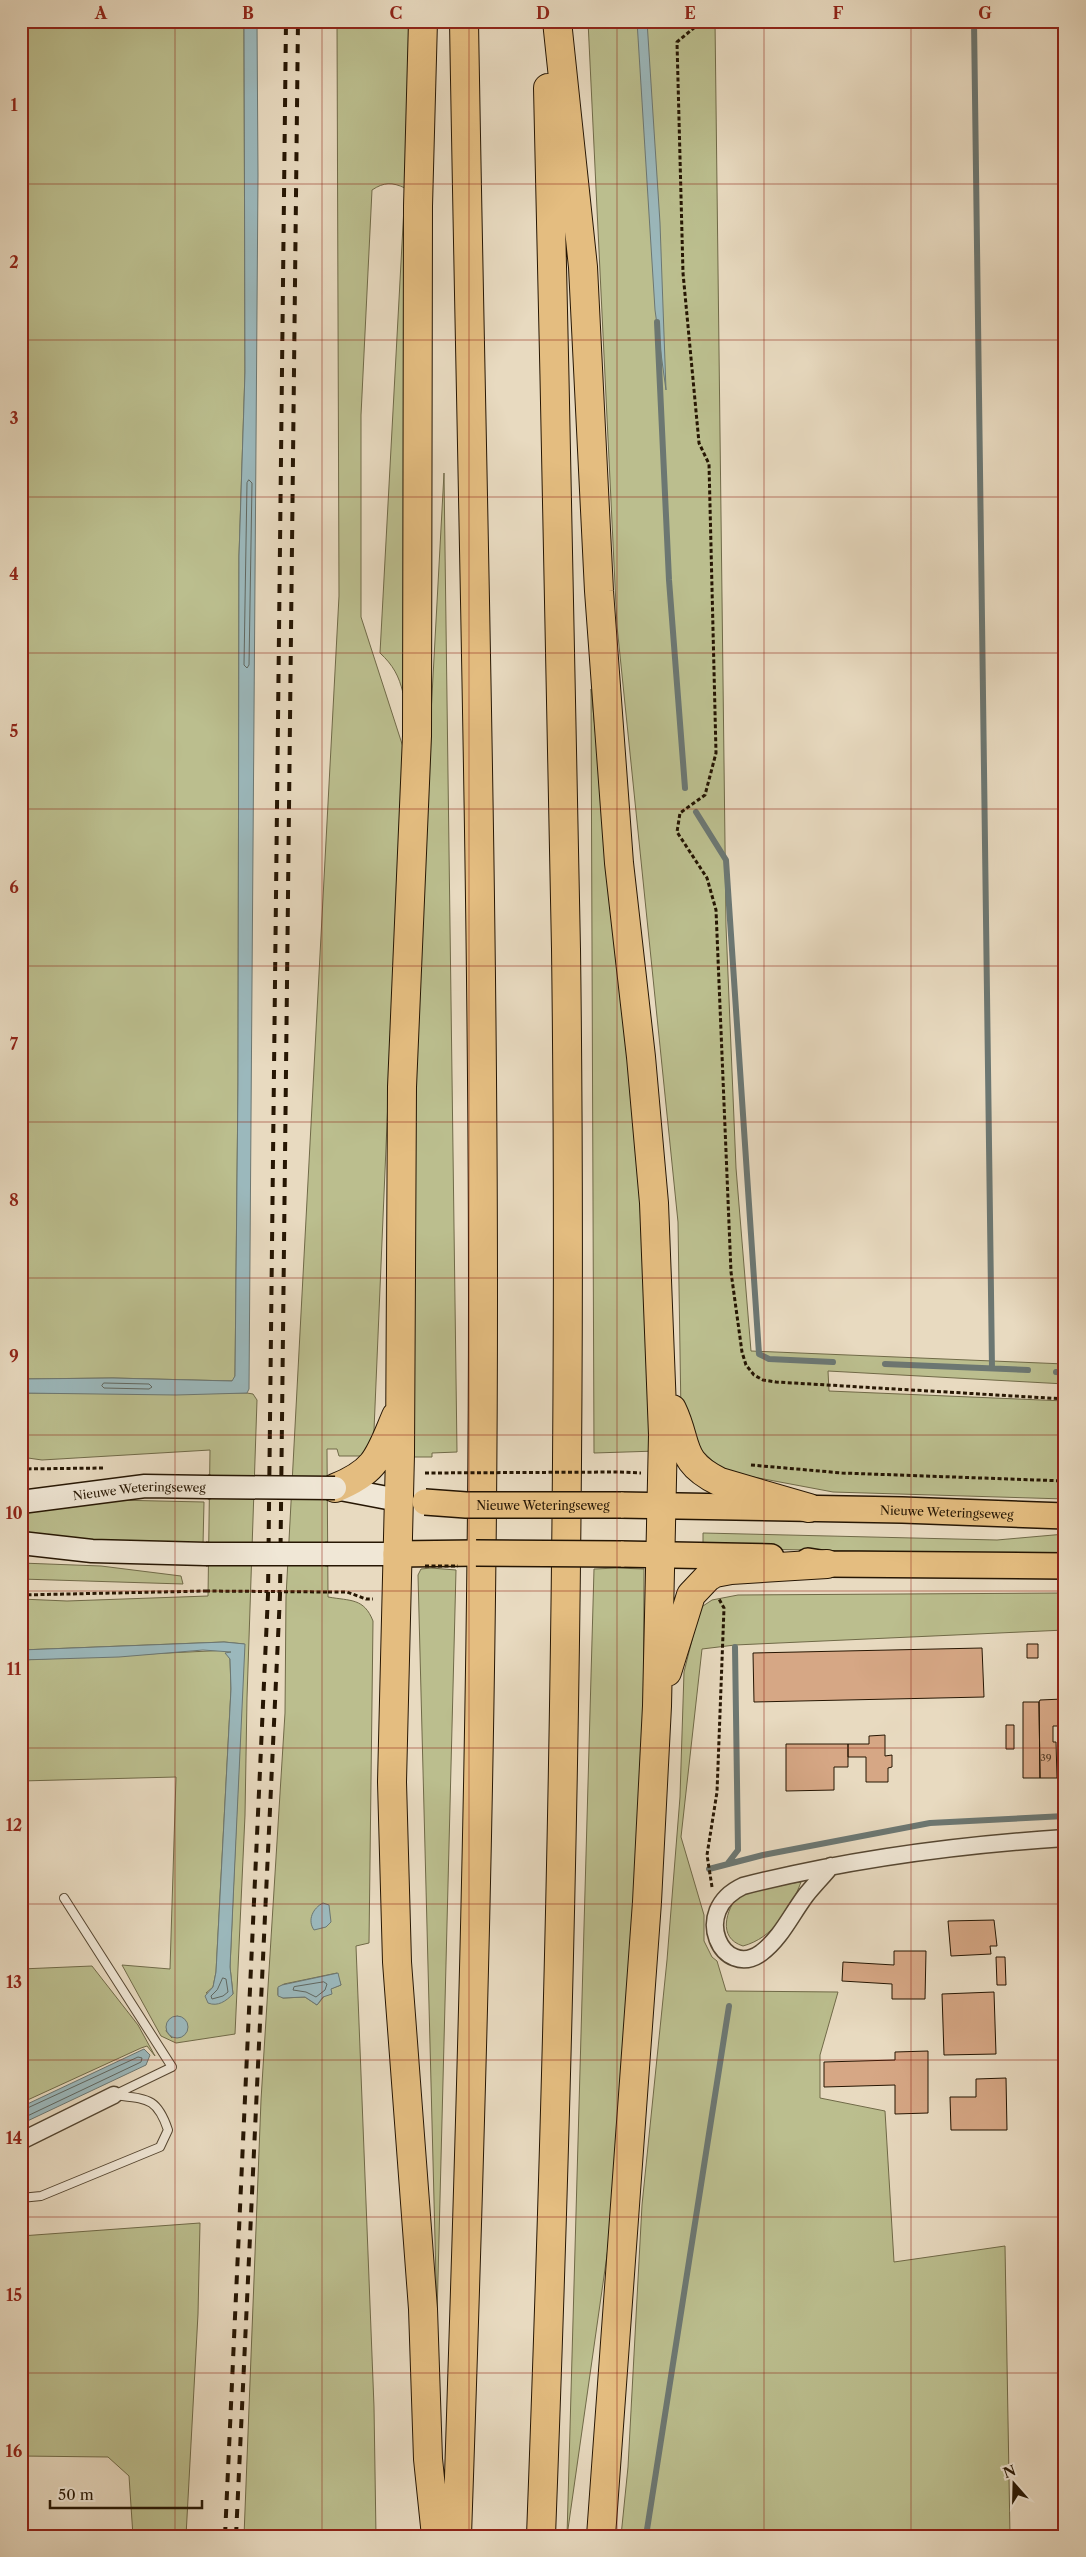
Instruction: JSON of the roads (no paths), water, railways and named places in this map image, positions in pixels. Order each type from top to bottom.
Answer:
[{"type":"highway","points":[[423,21],[418,206],[417,736],[402,1078],[398,1500],[392,1782],[397,1962],[423,2309],[428,2459],[436,2536]]},
{"type":"highway","points":[[457,2536],[471,2118],[481,1628],[483,1309],[482,971],[464,21]]},
{"type":"highway","points":[[541,2536],[555,2148],[565,1622],[566,1304],[566,952],[546,21]]},
{"type":"highway","points":[[557,21],[583,267],[599,591],[619,863],[642,1057],[654,1203],[662,1390],[663,1473],[659,1554],[657,1706],[647,1902],[601,2536]]},
{"type":"highway","points":[[662,1390],[678,1422],[684,1450],[701,1471],[720,1482],[809,1508]]},
{"type":"highway","points":[[335,1488],[357,1479],[376,1461],[399,1408]]},
{"type":"highway","points":[[657,1706],[691,1595],[703,1581],[715,1573],[731,1570],[827,1564]]},
{"type":"main road","name":"Nieuwe Weteringseweg","points":[[21,1502],[145,1486],[335,1488],[398,1500],[466,1504],[662,1505],[992,1512],[1065,1516]]},
{"type":"main road","points":[[21,1543],[92,1551],[206,1554],[659,1554],[765,1556],[827,1564],[1065,1566]]},
{"type":"street","points":[[831,1866],[807,1894],[782,1932],[759,1954],[746,1958],[736,1957],[721,1948],[716,1939],[716,1912],[721,1901],[730,1892],[743,1886],[831,1866],[917,1851],[995,1842],[1065,1838]]},
{"type":"street","points":[[21,2141],[114,2095]]},
{"type":"lane","points":[[64,1898],[172,2067],[114,2095]]},
{"type":"lane","points":[[21,2198],[41,2196],[160,2147],[168,2130],[161,2110],[143,2098],[114,2095]]},
{"type":"water","points":[[244,21],[257,21],[258,175],[249,1389],[247,1393],[176,1395],[21,1393],[21,1379],[113,1378],[232,1381],[235,1376],[238,1083],[239,556],[245,372]]},
{"type":"water","points":[[637,21],[647,21],[660,223],[666,390],[655,310]]},
{"type":"water","points":[[224,1642],[245,1644],[230,1967],[233,1994],[225,2001],[212,2004],[208,2003],[205,1996],[213,1987],[216,1972],[231,1689],[230,1659],[225,1653],[231,1652],[203,1650],[119,1657],[21,1660],[21,1650]]},
{"type":"water","points":[[323,1903],[329,1905],[331,1922],[326,1927],[314,1930],[311,1922],[312,1915],[316,1908]]},
{"type":"water","points":[[338,1973],[341,1985],[331,1989],[332,1994],[323,1997],[317,2005],[305,1997],[283,1998],[278,1996],[278,1987],[282,1985]]},
{"type":"water","points":[[177,2016],[185,2019],[188,2027],[185,2035],[177,2038],[169,2035],[166,2027],[169,2019]]},
{"type":"water","points":[[144,2049],[150,2055],[146,2065],[21,2124],[21,2107]]},
{"type":"waterway","points":[[974,21],[992,1368]]},
{"type":"waterway","points":[[657,322],[669,580],[685,788]]},
{"type":"waterway","points":[[696,812],[726,860],[759,1354],[769,1359],[833,1362]]},
{"type":"waterway","points":[[885,1364],[1028,1370]]},
{"type":"waterway","points":[[1056,1372],[1065,1373]]},
{"type":"waterway","points":[[728,1863],[738,1850],[735,1647]]},
{"type":"waterway","points":[[709,1869],[763,1855],[930,1823],[1065,1816]]},
{"type":"waterway","points":[[646,2536],[729,2006]]},
{"type":"railway","points":[[225,2536],[268,1595],[286,21]]},
{"type":"railway","points":[[236,2536],[280,1595],[298,21]]}]
